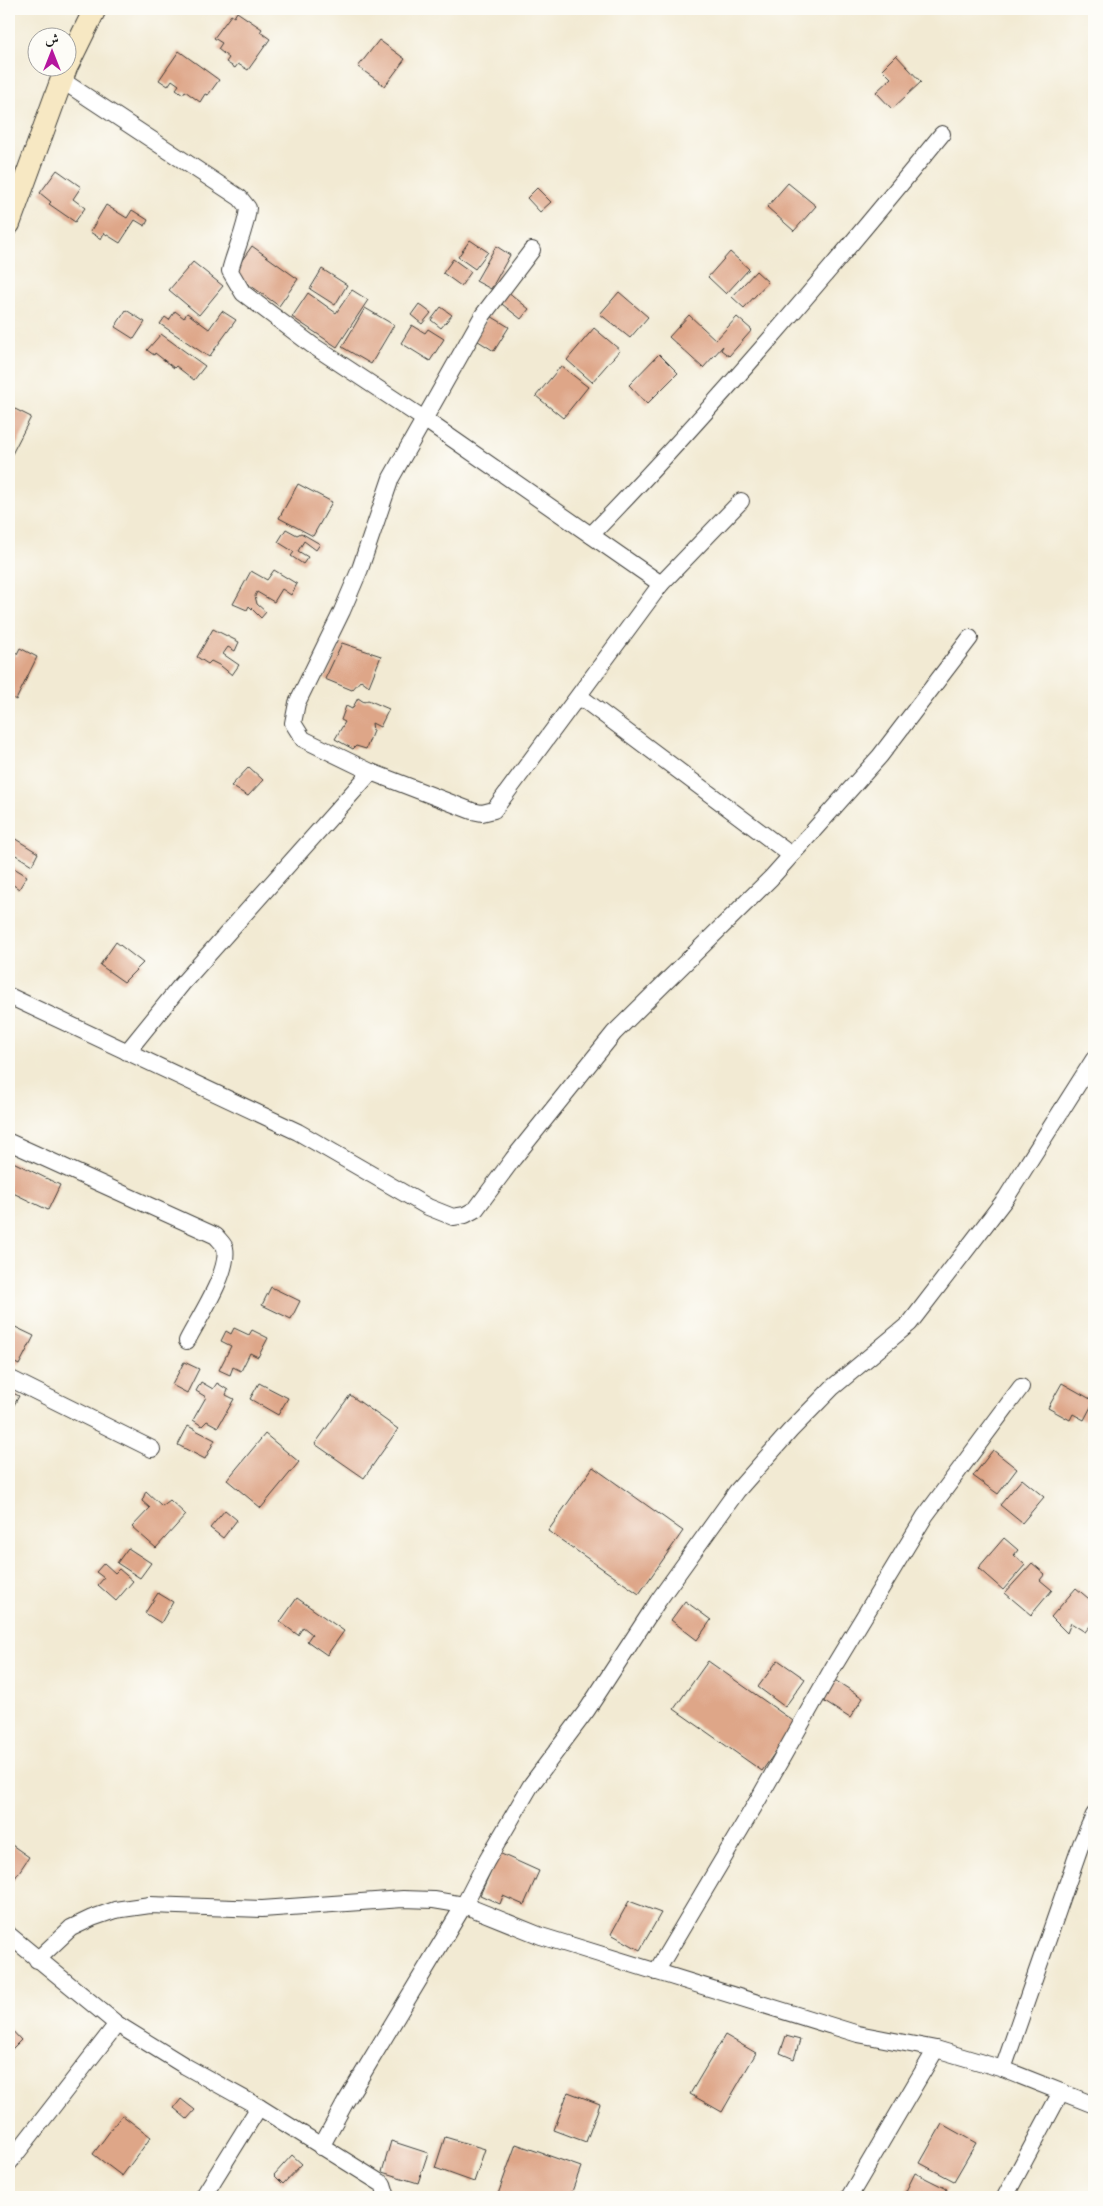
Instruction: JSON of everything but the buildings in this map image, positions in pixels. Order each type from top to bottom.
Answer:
[{"type":"street","points":[[78,44],[95,9]]},
{"type":"street","points":[[9,224],[62,78]]},
{"type":"street","points":[[76,78],[240,198],[248,208],[246,224],[235,251],[230,271],[242,293],[312,345],[424,419],[661,584]]},
{"type":"street","points":[[591,536],[662,461],[879,211],[942,134]]},
{"type":"street","points":[[532,250],[484,315],[391,478],[360,569],[342,611],[297,703],[293,723],[303,739],[371,772],[472,811],[482,813],[494,810],[661,584],[741,500]]},
{"type":"street","points":[[9,996],[298,1132],[428,1208],[453,1217],[465,1215],[476,1209],[513,1159],[614,1033],[771,878],[880,756],[970,638]]},
{"type":"street","points":[[579,696],[791,855]]},
{"type":"street","points":[[127,1052],[182,984],[371,772]]},
{"type":"street","points":[[321,2147],[345,2103],[464,1905],[486,1862],[531,1785],[587,1710],[658,1601],[737,1491],[790,1431],[834,1387],[910,1323],[1006,1198],[1094,1060]]},
{"type":"street","points":[[9,1142],[216,1236],[225,1247],[226,1260],[187,1341]]},
{"type":"street","points":[[9,1378],[152,1449]]},
{"type":"street","points":[[656,1972],[758,1800],[834,1666],[925,1516],[1020,1387]]},
{"type":"street","points":[[1003,2069],[1081,1844],[1094,1815]]},
{"type":"street","points":[[37,1960],[71,1928],[115,1910],[150,1905],[262,1909],[403,1899],[434,1900],[464,1905],[540,1936],[858,2034],[936,2049],[1003,2069],[1094,2105]]},
{"type":"street","points":[[9,1936],[117,2024],[185,2066],[259,2107],[383,2184],[387,2197]]},
{"type":"street","points":[[9,2163],[117,2024]]},
{"type":"street","points":[[849,2197],[936,2049]]},
{"type":"street","points":[[1005,2197],[1061,2092]]},
{"type":"street","points":[[204,2197],[259,2107]]}]
